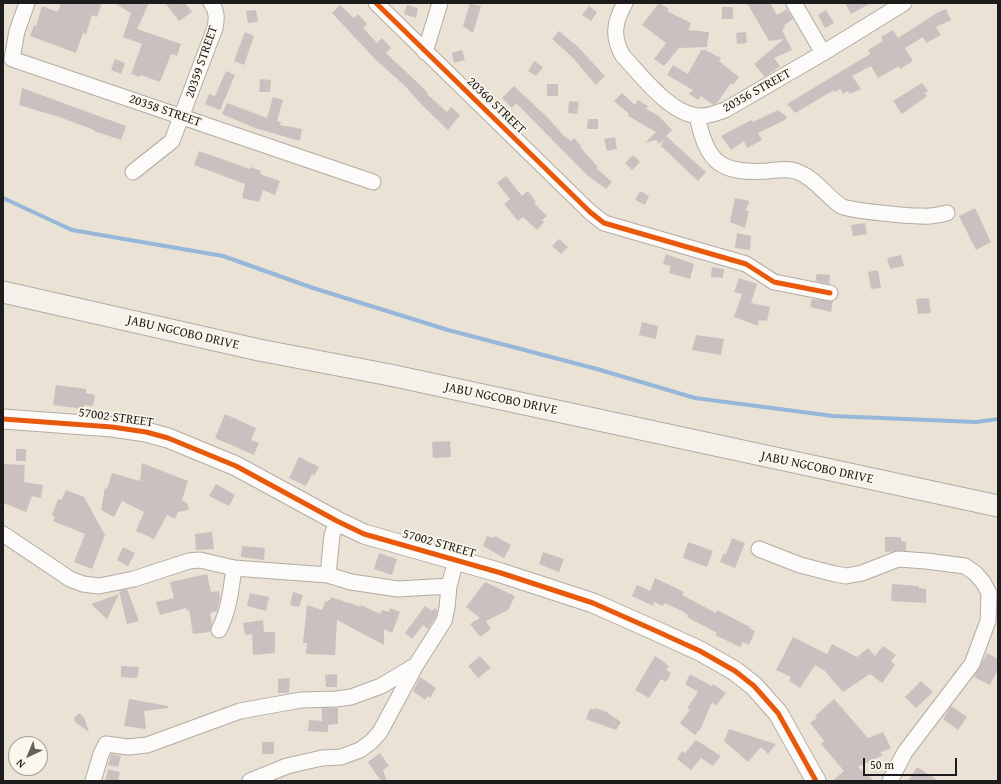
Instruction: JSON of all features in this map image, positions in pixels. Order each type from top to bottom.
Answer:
[{"type":"main road","name":"JABU NGCOBO DRIVE","points":[[3,292],[259,350],[390,375],[998,506]]},
{"type":"street","name":"20358 STREET","points":[[27,3],[8,57],[373,182]]},
{"type":"street","name":"20359 STREET","points":[[133,172],[172,141],[215,28],[217,17],[215,8],[211,3]]},
{"type":"street","name":"20360 STREET","points":[[376,3],[590,212],[604,223],[746,264],[774,282],[830,293]]},
{"type":"street","points":[[425,52],[440,3]]},
{"type":"street","name":"20356 STREET","points":[[625,3],[618,15],[615,27],[618,47],[624,56],[672,105],[684,112],[697,116],[710,116],[725,110],[823,53],[904,3]]},
{"type":"street","points":[[794,3],[823,53]]},
{"type":"street","points":[[697,116],[703,140],[708,152],[722,166],[755,172],[787,170],[797,171],[805,175],[841,206],[853,210],[923,217],[947,214]]},
{"type":"street","name":"57002 STREET","points":[[3,419],[112,427],[146,432],[168,438],[236,466],[364,534],[456,560],[593,603],[700,651],[735,671],[754,686],[775,708],[816,781]]},
{"type":"street","points":[[328,575],[332,535],[337,521]]},
{"type":"street","points":[[3,534],[70,579],[98,586],[134,579],[189,561],[200,560],[234,568],[328,575],[351,582],[398,589],[449,586]]},
{"type":"street","points":[[759,549],[800,565],[846,576],[862,573],[898,559],[965,566],[975,573],[983,582],[989,593],[988,621],[972,664],[905,752],[890,781]]},
{"type":"street","points":[[250,781],[287,766],[322,758],[342,757],[366,746],[380,732],[390,710],[444,621],[449,586],[456,560]]},
{"type":"street","points":[[219,630],[226,617],[234,568]]},
{"type":"street","points":[[94,781],[101,754],[106,744],[128,747],[147,745],[240,711],[301,700],[351,697],[381,686],[416,665]]},
{"type":"building","points":[[61,3],[102,3],[97,17],[92,15],[86,34],[83,33],[76,53],[30,36],[34,25],[36,26],[42,6],[58,12]]},
{"type":"building","points":[[114,3],[149,3],[137,29],[181,44],[177,56],[171,54],[160,82],[141,75],[140,77],[131,74],[142,44],[123,37],[131,13]]},
{"type":"building","points":[[165,3],[185,3],[192,12],[179,21]]},
{"type":"building","points":[[470,3],[481,6],[473,33],[463,26]]},
{"type":"building","points":[[659,3],[669,9],[667,11],[691,23],[688,30],[709,32],[707,47],[679,48],[664,66],[654,59],[666,43],[642,25]]},
{"type":"building","points":[[747,3],[770,3],[777,15],[787,9],[793,19],[784,26],[785,28],[782,30],[792,50],[774,58],[780,66],[765,77],[754,64],[784,39],[769,41]]},
{"type":"building","points":[[845,3],[871,3],[851,14]]},
{"type":"building","points":[[340,5],[354,18],[358,14],[367,24],[363,28],[377,43],[382,38],[391,48],[386,53],[428,93],[427,94],[447,112],[451,107],[460,115],[448,130],[405,86],[377,61],[332,13]]},
{"type":"building","points":[[407,5],[418,8],[416,18],[404,14]]},
{"type":"building","points":[[589,6],[597,12],[591,21],[582,15]]},
{"type":"building","points":[[722,7],[733,7],[733,19],[722,19]]},
{"type":"building","points":[[946,9],[951,20],[936,27],[941,35],[926,43],[923,37],[905,48],[913,61],[900,69],[899,66],[878,78],[871,66],[852,76],[861,89],[850,94],[848,91],[843,94],[840,89],[835,92],[834,90],[795,113],[787,104],[870,54],[868,50],[883,41],[881,37],[893,30],[898,38],[937,13]]},
{"type":"building","points":[[256,10],[258,22],[248,23],[246,11]]},
{"type":"building","points":[[826,10],[834,23],[825,28],[818,15]]},
{"type":"building","points":[[559,31],[578,47],[605,76],[596,85],[572,57],[552,39]]},
{"type":"building","points":[[245,32],[254,36],[244,65],[234,61]]},
{"type":"building","points":[[746,32],[747,43],[737,44],[736,33]]},
{"type":"building","points":[[462,50],[465,60],[454,63],[452,53]]},
{"type":"building","points":[[701,50],[705,50],[721,58],[719,61],[739,77],[733,85],[731,83],[717,103],[713,105],[701,96],[698,100],[689,94],[693,90],[667,75],[673,65],[688,74]]},
{"type":"building","points":[[115,59],[125,63],[121,74],[111,70]]},
{"type":"building","points":[[534,61],[543,67],[536,76],[528,71]]},
{"type":"building","points":[[226,71],[235,75],[220,110],[205,104],[209,94],[215,96]]},
{"type":"building","points":[[260,79],[271,80],[270,92],[259,92]]},
{"type":"building","points":[[922,83],[928,91],[924,93],[927,96],[902,114],[893,101]]},
{"type":"building","points":[[547,84],[558,84],[558,96],[547,96]]},
{"type":"building","points":[[514,86],[548,118],[564,136],[571,141],[574,138],[598,167],[596,168],[612,182],[606,189],[588,176],[516,103],[512,108],[502,98]]},
{"type":"building","points":[[22,88],[126,126],[121,140],[59,117],[19,105]]},
{"type":"building","points":[[622,93],[635,105],[638,100],[648,106],[646,109],[659,116],[672,130],[666,136],[706,172],[698,181],[661,146],[664,139],[659,144],[656,140],[645,143],[656,132],[628,116],[629,114],[614,101]]},
{"type":"building","points":[[273,97],[283,100],[277,121],[281,122],[280,125],[302,129],[300,141],[255,128],[222,114],[227,103],[267,118]]},
{"type":"building","points":[[569,101],[579,102],[577,114],[568,113]]},
{"type":"building","points":[[778,110],[787,117],[785,120],[758,133],[762,140],[747,148],[744,141],[731,150],[721,136],[751,120],[753,122]]},
{"type":"building","points":[[588,119],[598,119],[598,129],[587,129]]},
{"type":"building","points":[[615,137],[617,149],[607,151],[604,139]]},
{"type":"building","points":[[199,151],[250,169],[251,167],[261,171],[260,174],[280,181],[275,195],[263,190],[259,202],[242,198],[245,184],[194,165]]},
{"type":"building","points":[[633,155],[640,162],[632,170],[625,163]]},
{"type":"building","points":[[506,176],[522,196],[528,191],[536,202],[534,203],[547,216],[542,220],[544,222],[537,230],[523,217],[518,221],[504,204],[510,199],[497,183]]},
{"type":"building","points":[[640,191],[649,196],[645,205],[635,200]]},
{"type":"building","points":[[735,198],[749,201],[746,211],[749,211],[745,228],[730,222]]},
{"type":"building","points":[[975,208],[991,242],[976,250],[959,216]]},
{"type":"building","points":[[865,223],[867,234],[853,236],[851,225]]},
{"type":"building","points":[[737,233],[751,236],[750,250],[735,248]]},
{"type":"building","points":[[559,239],[568,247],[561,254],[552,246]]},
{"type":"building","points":[[666,254],[694,264],[690,279],[669,273],[671,266],[663,264]]},
{"type":"building","points":[[901,255],[904,266],[890,269],[887,258]]},
{"type":"building","points":[[712,267],[724,269],[723,278],[711,277]]},
{"type":"building","points":[[878,270],[881,288],[871,289],[868,272]]},
{"type":"building","points":[[817,274],[830,275],[829,284],[815,281]]},
{"type":"building","points":[[739,278],[757,284],[751,303],[770,307],[767,321],[759,320],[758,326],[734,317],[742,294],[734,292]]},
{"type":"building","points":[[929,298],[931,313],[918,314],[916,299]]},
{"type":"building","points":[[812,299],[833,301],[831,312],[810,307]]},
{"type":"building","points":[[642,322],[658,326],[656,339],[639,335]]},
{"type":"building","points":[[696,335],[724,339],[721,355],[692,350]]},
{"type":"building","points":[[56,385],[86,389],[86,393],[95,395],[93,406],[84,405],[84,409],[53,405]]},
{"type":"building","points":[[225,414],[256,428],[251,440],[259,443],[254,455],[215,438]]},
{"type":"building","points":[[450,441],[451,457],[433,458],[432,442]]},
{"type":"building","points":[[16,449],[26,449],[26,461],[16,461]]},
{"type":"building","points":[[299,457],[319,467],[314,476],[312,474],[306,486],[289,478]]},
{"type":"building","points":[[142,463],[188,481],[182,500],[187,503],[189,510],[178,512],[175,519],[167,515],[154,539],[136,531],[144,512],[122,501],[114,517],[101,510],[105,488],[107,489],[112,473],[140,481]]},
{"type":"building","points":[[3,464],[25,465],[24,482],[43,485],[41,498],[32,496],[26,512],[3,503]]},
{"type":"building","points":[[216,484],[235,495],[229,506],[209,496]]},
{"type":"building","points":[[66,490],[84,497],[105,535],[92,569],[74,562],[85,534],[53,521],[55,517],[52,515],[58,499],[61,500]]},
{"type":"building","points":[[212,532],[214,549],[196,550],[195,534]]},
{"type":"building","points":[[487,536],[494,538],[495,536],[511,545],[504,558],[483,546]]},
{"type":"building","points":[[885,537],[901,537],[901,541],[906,542],[906,551],[885,552]]},
{"type":"building","points":[[732,538],[745,543],[735,568],[720,562],[724,553],[726,554]]},
{"type":"building","points":[[688,542],[713,551],[707,567],[683,558]]},
{"type":"building","points":[[242,546],[265,548],[264,560],[241,557]]},
{"type":"building","points":[[123,547],[135,553],[128,566],[117,560]]},
{"type":"building","points":[[543,552],[564,559],[559,572],[539,564]]},
{"type":"building","points":[[379,553],[397,559],[392,575],[374,569]]},
{"type":"building","points":[[207,574],[211,592],[219,591],[220,598],[217,611],[210,613],[212,624],[210,632],[193,634],[189,610],[186,611],[186,608],[160,615],[156,602],[174,598],[170,582]]},
{"type":"building","points":[[655,578],[684,592],[682,595],[716,613],[717,610],[750,627],[749,628],[755,631],[749,645],[743,642],[740,647],[715,635],[717,633],[687,617],[688,615],[682,611],[664,603],[663,606],[654,602],[653,606],[632,596],[637,585],[650,591]]},
{"type":"building","points":[[485,582],[515,596],[508,610],[486,621],[491,629],[480,637],[470,624],[480,618],[466,607]]},
{"type":"building","points":[[892,584],[919,586],[919,588],[926,589],[926,603],[891,601]]},
{"type":"building","points":[[127,589],[139,621],[127,624],[119,591]]},
{"type":"building","points":[[293,592],[303,595],[299,607],[290,605]]},
{"type":"building","points":[[250,593],[269,597],[266,611],[247,606]]},
{"type":"building","points":[[119,594],[107,619],[91,604]]},
{"type":"building","points":[[331,597],[360,607],[361,605],[380,614],[382,610],[389,612],[390,608],[400,612],[392,633],[384,629],[384,645],[337,620],[335,655],[306,654],[307,643],[303,643],[307,605],[322,610],[325,602],[330,600]]},
{"type":"building","points":[[425,606],[432,611],[435,608],[437,610],[436,617],[428,629],[423,625],[412,639],[405,633]]},
{"type":"building","points":[[263,620],[264,632],[275,632],[275,653],[253,655],[252,634],[245,635],[243,623]]},
{"type":"building","points":[[793,637],[827,654],[832,644],[857,657],[868,648],[875,656],[883,646],[896,655],[891,661],[895,665],[882,683],[870,674],[843,692],[824,670],[815,665],[800,688],[789,681],[791,677],[776,670]]},
{"type":"building","points":[[987,653],[998,659],[998,670],[990,685],[974,677]]},
{"type":"building","points":[[480,656],[491,668],[478,678],[468,666]]},
{"type":"building","points":[[655,656],[669,666],[666,670],[671,673],[666,682],[661,679],[649,698],[635,690]]},
{"type":"building","points":[[121,666],[139,667],[137,678],[121,677]]},
{"type":"building","points":[[337,674],[337,687],[326,687],[325,675]]},
{"type":"building","points":[[690,674],[712,686],[713,684],[726,693],[716,706],[712,702],[701,728],[695,735],[680,723],[690,710],[687,708],[698,692],[685,684]]},
{"type":"building","points":[[420,677],[436,688],[430,698],[428,696],[425,700],[413,691]]},
{"type":"building","points":[[290,678],[289,693],[278,693],[278,679]]},
{"type":"building","points":[[921,681],[933,692],[916,708],[905,697]]},
{"type":"building","points":[[129,699],[168,706],[168,708],[144,711],[146,729],[124,726]]},
{"type":"building","points":[[834,699],[868,738],[883,732],[891,748],[880,753],[883,755],[858,767],[874,781],[832,781],[844,771],[821,744],[824,741],[810,723],[817,718],[815,716]]},
{"type":"building","points":[[951,706],[967,717],[958,730],[943,719]]},
{"type":"building","points":[[322,708],[338,708],[338,724],[328,725],[328,732],[308,731],[309,720],[322,721]]},
{"type":"building","points":[[590,708],[605,711],[621,722],[616,730],[586,719]]},
{"type":"building","points":[[79,713],[84,717],[89,732],[75,722],[74,718]]},
{"type":"building","points":[[729,729],[776,744],[768,754],[761,747],[748,762],[724,741]]},
{"type":"building","points":[[696,740],[721,756],[713,766],[701,758],[691,770],[677,759],[682,751],[685,753]]},
{"type":"building","points":[[262,742],[274,742],[274,754],[262,754]]},
{"type":"building","points":[[380,753],[389,766],[383,770],[387,781],[381,781],[368,762]]},
{"type":"building","points":[[111,754],[121,756],[118,767],[108,765]]},
{"type":"building","points":[[917,767],[939,781],[908,781]]},
{"type":"building","points":[[108,769],[120,772],[118,781],[105,781]]},
{"type":"waterway","points":[[3,198],[72,230],[223,256],[313,288],[448,330],[597,369],[695,398],[833,416],[976,422],[998,419]]},
{"type":"cycle path","points":[[376,3],[590,212],[604,223],[746,264],[774,282],[830,293]]},
{"type":"cycle path","points":[[3,419],[112,427],[146,432],[168,438],[236,466],[364,534],[501,573],[593,603],[654,630],[700,651],[735,671],[754,686],[778,713],[816,781]]}]
